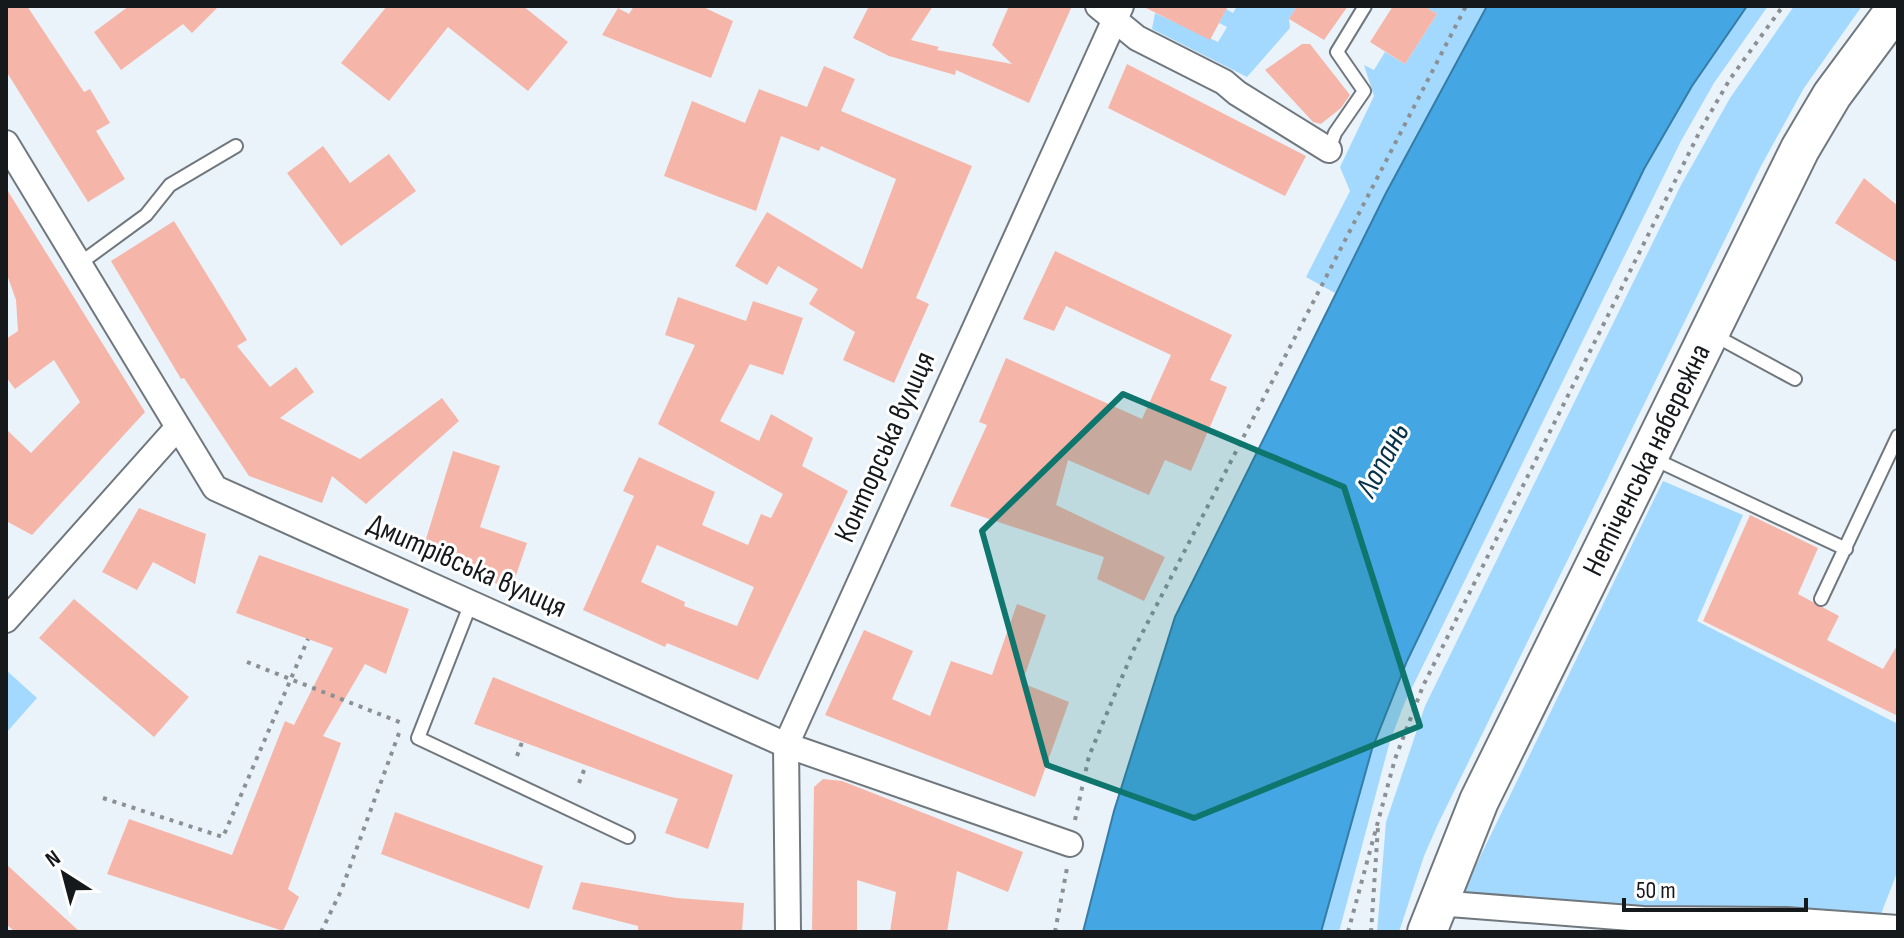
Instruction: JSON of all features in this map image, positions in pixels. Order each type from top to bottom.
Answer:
[{"type":"main road","name":"Нетіченська набережна","points":[[1432,917],[1479,801],[1800,149],[1839,85],[1898,6]]},
{"type":"street","points":[[1111,11],[1137,38],[1224,82],[1329,150]]},
{"type":"street","name":"Конторська вулиця","points":[[788,932],[786,745],[1111,11]]},
{"type":"street","name":"Дмитрівська вулиця","points":[[6,143],[215,488],[786,745],[1070,844]]},
{"type":"street","points":[[6,620],[178,427]]},
{"type":"street","points":[[1432,917],[1671,926],[1786,920],[1898,928]]},
{"type":"lane","points":[[1329,150],[1335,133],[1364,91],[1337,52],[1365,6]]},
{"type":"lane","points":[[79,264],[146,215],[170,185],[236,146]]},
{"type":"lane","points":[[1709,333],[1795,379]]},
{"type":"lane","points":[[1821,599],[1898,436]]},
{"type":"lane","points":[[1649,456],[1846,549]]},
{"type":"lane","points":[[471,603],[418,738],[628,837]]},
{"type":"path","points":[[1055,932],[1089,756],[1133,651],[1466,6]]},
{"type":"path","points":[[1350,932],[1378,815],[1423,686],[1670,188],[1730,79],[1783,6]]},
{"type":"path","points":[[103,798],[223,837],[308,639]]},
{"type":"path","points":[[247,662],[402,723]]},
{"type":"path","points":[[321,932],[341,891],[405,715]]},
{"type":"path","points":[[517,756],[522,742]]},
{"type":"path","points":[[579,783],[586,765]]},
{"type":"path","points":[[1371,932],[1378,815]]},
{"type":"highlighted area","points":[[1123,394],[1344,487],[1420,726],[1194,818],[1047,765],[982,531]]},
{"type":"shaded area","points":[[1237,6],[1297,6],[1289,19],[1290,28],[1247,77],[1152,29],[1155,13],[1218,42],[1227,27],[1219,23],[1226,9],[1233,13]]},
{"type":"shaded area","points":[[1424,6],[1487,6],[1335,293],[1306,277],[1350,191],[1340,167],[1374,96],[1364,65],[1374,70],[1385,52],[1405,64],[1437,14]]},
{"type":"shaded area","points":[[1747,6],[1768,6],[1714,83],[1681,141],[1405,702],[1390,741],[1339,932],[1321,932],[1372,749],[1407,661],[1644,169],[1692,86]]},
{"type":"shaded area","points":[[1794,6],[1862,6],[1804,88],[1761,166],[1438,824],[1399,932],[1377,932],[1386,822],[1425,706],[1681,185],[1730,98]]},
{"type":"shaded area","points":[[1663,481],[1743,515],[1697,621],[1898,724],[1898,870],[1881,914],[1644,914],[1460,898]]},
{"type":"shaded area","points":[[6,670],[37,698],[6,733]]},
{"type":"water","name":"Лопань","points":[[1487,6],[1747,6],[1692,86],[1644,169],[1407,661],[1372,749],[1321,932],[1083,932],[1114,811],[1175,617],[1386,193]]},
{"type":"building","points":[[6,6],[27,6],[84,92],[90,89],[110,123],[96,131],[125,179],[88,202],[6,71]]},
{"type":"building","points":[[129,6],[219,6],[192,33],[183,24],[121,70],[94,32]]},
{"type":"building","points":[[387,6],[523,6],[568,42],[528,91],[448,27],[389,101],[341,63]]},
{"type":"building","points":[[634,6],[701,6],[733,21],[711,78],[602,35],[618,8],[629,14]]},
{"type":"building","points":[[869,6],[933,6],[911,40],[939,47],[937,50],[1012,64],[992,45],[1009,6],[1072,6],[1029,103],[956,70],[955,75],[889,56],[853,38]]},
{"type":"building","points":[[1142,6],[1228,6],[1210,40]]},
{"type":"building","points":[[1297,6],[1348,6],[1324,40],[1289,19]]},
{"type":"building","points":[[1393,6],[1424,6],[1437,14],[1405,64],[1370,42]]},
{"type":"building","points":[[1302,44],[1310,44],[1350,95],[1341,108],[1321,124],[1313,122],[1265,70]]},
{"type":"building","points":[[1127,64],[1306,156],[1285,196],[1108,108]]},
{"type":"building","points":[[824,66],[855,79],[841,111],[972,166],[916,298],[929,304],[894,383],[843,360],[855,332],[809,304],[818,289],[778,266],[767,285],[735,266],[767,212],[862,269],[896,179],[821,146],[819,151],[781,136],[756,211],[664,176],[692,101],[745,123],[759,89],[807,107]]},
{"type":"building","points":[[323,146],[350,183],[389,154],[416,191],[341,246],[287,173]]},
{"type":"building","points":[[1864,178],[1898,206],[1898,263],[1835,223]]},
{"type":"building","points":[[6,188],[145,412],[32,535],[6,521],[6,429],[31,453],[80,402],[54,360],[15,389],[6,377],[6,339],[18,331],[16,300],[6,272]]},
{"type":"building","points":[[174,221],[247,340],[237,346],[270,387],[296,367],[314,392],[280,418],[360,459],[442,398],[459,421],[366,504],[332,476],[322,503],[249,476],[184,378],[181,379],[111,261]]},
{"type":"building","points":[[1055,251],[1232,335],[1210,380],[1227,387],[1191,471],[1165,460],[1149,495],[1068,460],[1056,505],[1165,557],[1144,601],[1097,579],[1104,557],[950,506],[987,425],[979,422],[1006,358],[1142,419],[1171,355],[1066,306],[1054,331],[1023,319]]},
{"type":"building","points":[[678,297],[746,321],[753,301],[803,318],[783,375],[750,364],[720,421],[759,441],[771,414],[813,438],[802,466],[848,491],[758,680],[667,643],[665,647],[583,610],[634,496],[623,491],[639,457],[715,492],[702,525],[748,545],[761,514],[771,518],[783,494],[658,424],[695,345],[665,335]],"holes":[[[657,545],[754,587],[737,626],[684,606],[685,602],[641,582]]]},
{"type":"building","points":[[453,451],[500,466],[480,527],[527,543],[511,590],[422,552]]},
{"type":"building","points":[[139,508],[206,534],[195,584],[153,562],[137,590],[102,572]]},
{"type":"building","points":[[1750,515],[1818,548],[1798,594],[1839,616],[1827,640],[1883,669],[1898,644],[1898,716],[1703,621]]},
{"type":"building","points":[[259,555],[409,609],[386,674],[365,664],[323,736],[341,743],[288,889],[299,897],[283,931],[107,874],[129,819],[232,855],[285,721],[294,725],[333,648],[236,613]]},
{"type":"building","points":[[74,599],[189,697],[154,737],[39,638]]},
{"type":"building","points":[[1017,604],[1046,615],[1022,683],[1069,702],[1035,797],[825,715],[864,630],[913,651],[892,699],[930,716],[951,661],[992,675]]},
{"type":"building","points":[[493,677],[733,775],[708,849],[665,833],[678,799],[474,724]]},
{"type":"building","points":[[823,779],[842,781],[1023,852],[1008,892],[957,871],[947,932],[890,932],[896,892],[857,880],[857,932],[812,932],[814,787]]},
{"type":"building","points":[[395,812],[543,866],[529,909],[381,854]]},
{"type":"building","points":[[6,864],[80,932],[15,932],[6,924]]},
{"type":"building","points":[[581,882],[677,898],[744,903],[742,932],[638,932],[638,926],[572,909]]}]
